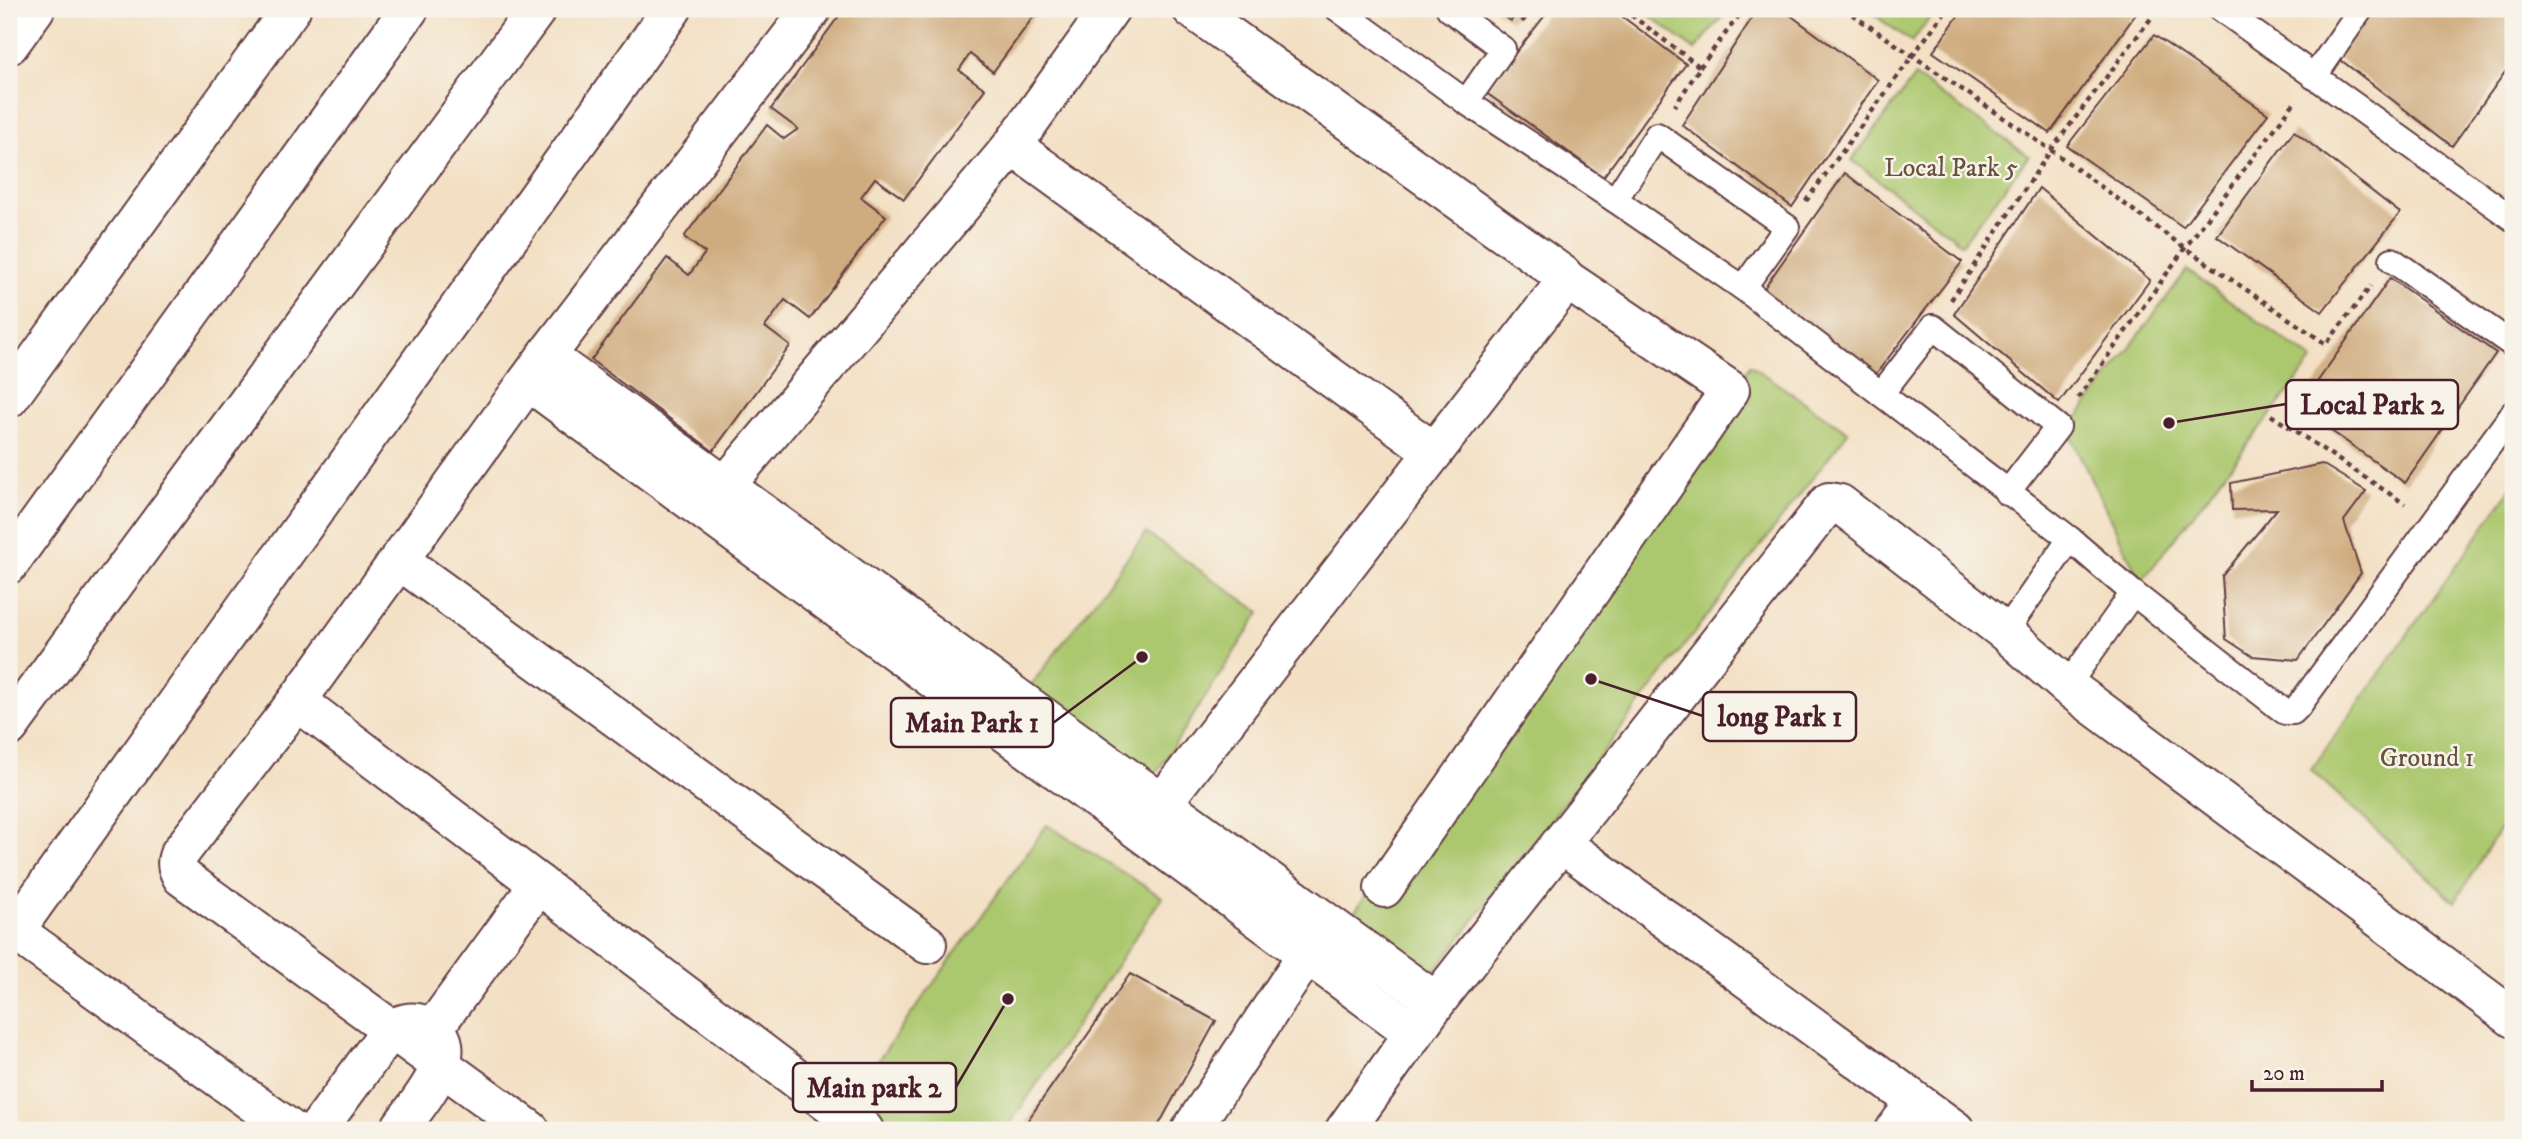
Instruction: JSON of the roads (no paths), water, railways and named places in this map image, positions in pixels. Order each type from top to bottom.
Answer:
[{"type":"street","points":[[9,46],[35,9]]},
{"type":"street","points":[[9,398],[291,9]]},
{"type":"street","points":[[9,564],[409,9]]},
{"type":"street","points":[[9,727],[537,9]]},
{"type":"street","points":[[291,1130],[12,935],[672,9]]},
{"type":"street","points":[[530,1130],[182,877],[177,867],[177,859],[297,701],[537,368],[812,9]]},
{"type":"street","points":[[714,498],[1012,146],[1110,9]]},
{"type":"street","points":[[1192,9],[1567,280],[1730,390],[1384,888]]},
{"type":"street","points":[[1012,146],[1434,452]]},
{"type":"street","points":[[1151,818],[1567,280]]},
{"type":"street","points":[[537,368],[1151,818],[1307,955],[1414,1033]]},
{"type":"street","points":[[1345,1130],[1436,1002],[1829,502],[1840,504],[2005,632],[2067,685],[2513,1018]]},
{"type":"street","points":[[399,560],[927,944]]},
{"type":"street","points":[[297,701],[864,1130]]},
{"type":"street","points":[[1151,818],[1328,924],[1436,1002]]},
{"type":"street","points":[[1562,844],[1906,1116],[1955,1130]]},
{"type":"street","points":[[433,1029],[539,884]]},
{"type":"street","points":[[1191,1130],[1328,924]]},
{"type":"street","points":[[317,1130],[391,1029],[404,1022],[417,1022],[433,1029],[445,1052],[442,1066],[398,1130]]},
{"type":"lane","points":[[1338,9],[1465,102],[1743,288],[2070,539],[2133,593],[2285,712],[2292,712],[2298,707],[2513,413]]},
{"type":"lane","points":[[1449,9],[1503,49],[1465,102]]},
{"type":"lane","points":[[2221,9],[2513,219]]},
{"type":"lane","points":[[2314,77],[2361,9]]},
{"type":"lane","points":[[1615,200],[1657,135],[1787,228],[1743,288]]},
{"type":"lane","points":[[2392,260],[2513,345]]},
{"type":"lane","points":[[1881,394],[1933,327],[2058,427],[2007,493]]},
{"type":"lane","points":[[2005,632],[2070,539]]},
{"type":"lane","points":[[2067,685],[2133,593]]},
{"type":"place","name":"Local Park 2","points":[[2169,423]]},
{"type":"place","name":"Main Park 1","points":[[1142,657]]},
{"type":"place","name":"long Park 1","points":[[1591,679]]},
{"type":"place","name":"Main park 2","points":[[1008,999]]},
{"type":"park label","name":"Local Park 5","points":[[1951,167]]},
{"type":"park label","name":"Ground 1","points":[[2427,757]]}]
